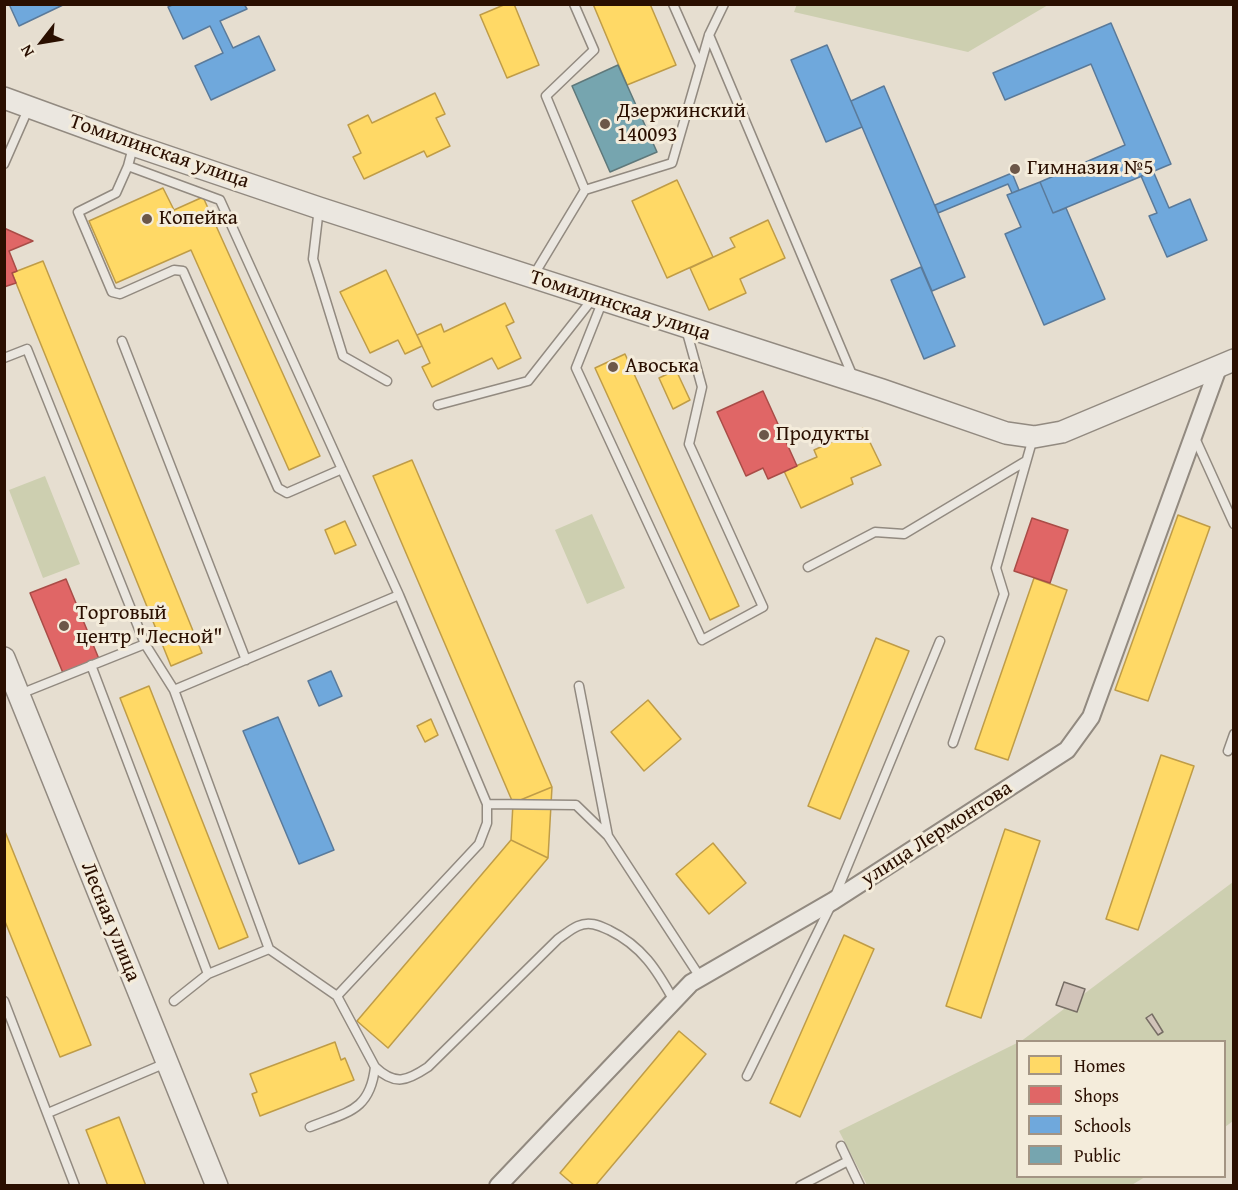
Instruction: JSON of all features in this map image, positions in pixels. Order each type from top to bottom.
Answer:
[{"type":"street","name":"Томилинская улица","points":[[4,98],[133,145],[319,208],[854,381],[1006,433],[1034,437],[1071,429],[1226,364]]},
{"type":"street","name":"улица Лермонтова","points":[[498,1185],[691,983],[832,901],[1067,750],[1091,717],[1194,435],[1226,364]]},
{"type":"street","name":"Лесная улица","points":[[4,658],[217,1185]]},
{"type":"lane","points":[[574,4],[594,50],[546,96],[585,190]]},
{"type":"lane","points":[[673,4],[700,65]]},
{"type":"lane","points":[[532,278],[585,190],[672,163],[709,35],[724,4]]},
{"type":"lane","points":[[709,35],[854,381]]},
{"type":"lane","points":[[4,165],[30,107]]},
{"type":"lane","points":[[133,145],[128,166],[116,194],[78,212],[112,292],[120,294],[174,270],[183,271],[278,488],[287,493],[342,469]]},
{"type":"lane","points":[[128,166],[220,200],[399,595],[487,804],[487,823],[479,844],[338,996]]},
{"type":"lane","points":[[319,208],[313,258],[343,356],[387,381]]},
{"type":"lane","points":[[599,298],[576,369],[702,640],[763,607],[689,444],[702,387],[686,327]]},
{"type":"lane","points":[[438,405],[528,381],[599,298]]},
{"type":"lane","points":[[122,341],[246,660]]},
{"type":"lane","points":[[4,358],[27,349],[145,644],[174,690],[269,949],[338,996],[375,1067],[384,1076],[399,1082],[428,1067],[558,939],[578,926],[595,923],[622,936],[642,951],[654,966],[674,1001]]},
{"type":"lane","points":[[1194,435],[1233,524]]},
{"type":"lane","points":[[953,743],[1004,594],[996,568],[1034,437]]},
{"type":"lane","points":[[808,567],[875,532],[904,534],[1026,461]]},
{"type":"lane","points":[[174,690],[399,595]]},
{"type":"lane","points":[[747,1076],[832,901],[940,641]]},
{"type":"lane","points":[[20,694],[145,644]]},
{"type":"lane","points":[[91,665],[208,974]]},
{"type":"lane","points":[[579,686],[608,836]]},
{"type":"lane","points":[[1228,751],[1233,734]]},
{"type":"lane","points":[[487,804],[576,806],[608,836],[700,977]]},
{"type":"lane","points":[[174,1001],[208,974],[269,949]]},
{"type":"lane","points":[[4,1001],[75,1185]]},
{"type":"lane","points":[[48,1113],[166,1063]]},
{"type":"lane","points":[[310,1127],[356,1107],[369,1096],[375,1067]]},
{"type":"lane","points":[[841,1146],[860,1185]]},
{"type":"lane","points":[[800,1185],[848,1161]]},
{"type":"green space","points":[[797,4],[1048,5],[968,52],[794,12]]},
{"type":"green space","points":[[45,476],[80,564],[43,578],[9,490]]},
{"type":"green space","points":[[592,514],[625,588],[587,604],[555,530]]},
{"type":"green space","points":[[1233,882],[1233,1121],[1226,1126],[1226,1040],[1023,1040]]},
{"type":"green space","points":[[1016,1043],[1016,1178],[1143,1178],[1130,1186],[867,1185],[839,1131]]},
{"type":"building: Homes","points":[[506,4],[514,4],[539,65],[507,78],[480,15]]},
{"type":"building: Homes","points":[[593,4],[650,4],[676,65],[627,85]]},
{"type":"building: Homes","points":[[435,93],[445,114],[436,118],[450,146],[427,157],[424,151],[364,179],[353,157],[361,153],[348,125],[368,115],[372,123]]},
{"type":"building: Homes","points":[[677,180],[713,257],[667,278],[632,201]]},
{"type":"building: Homes","points":[[163,188],[174,210],[203,197],[320,456],[289,470],[191,250],[116,283],[89,221]]},
{"type":"building: Homes","points":[[768,220],[785,258],[740,279],[746,293],[709,310],[690,268],[735,247],[730,238]]},
{"type":"building: Homes","points":[[43,261],[202,653],[171,666],[12,273]]},
{"type":"building: Homes","points":[[386,270],[422,346],[405,354],[398,340],[370,353],[340,292]]},
{"type":"building: Homes","points":[[505,303],[514,322],[506,326],[521,358],[498,369],[492,358],[432,387],[422,367],[430,363],[417,335],[441,324],[444,332]]},
{"type":"building: Homes","points":[[625,354],[739,606],[710,620],[595,368]]},
{"type":"building: Homes","points":[[676,370],[690,400],[673,409],[659,378]]},
{"type":"building: Homes","points":[[863,428],[881,465],[851,478],[853,484],[801,508],[784,471],[817,457],[814,450]]},
{"type":"building: Homes","points":[[412,460],[552,787],[513,803],[373,476]]},
{"type":"building: Homes","points":[[1178,515],[1210,527],[1148,701],[1115,690]]},
{"type":"building: Homes","points":[[345,521],[356,545],[335,554],[325,530]]},
{"type":"building: Homes","points":[[1034,578],[1067,590],[1008,760],[975,749]]},
{"type":"building: Homes","points":[[876,638],[909,651],[840,819],[808,806]]},
{"type":"building: Homes","points":[[149,686],[248,937],[219,949],[120,698]]},
{"type":"building: Homes","points":[[648,700],[681,739],[644,771],[611,732]]},
{"type":"building: Homes","points":[[431,719],[438,735],[425,742],[417,726]]},
{"type":"building: Homes","points":[[1161,755],[1194,766],[1138,930],[1106,919]]},
{"type":"building: Homes","points":[[552,787],[548,858],[511,840],[513,803]]},
{"type":"building: Homes","points":[[4,829],[91,1045],[60,1057],[4,919]]},
{"type":"building: Homes","points":[[1005,829],[1040,841],[981,1018],[946,1006]]},
{"type":"building: Homes","points":[[511,840],[548,858],[388,1048],[357,1021]]},
{"type":"building: Homes","points":[[713,843],[746,883],[709,914],[676,874]]},
{"type":"building: Homes","points":[[844,935],[874,949],[800,1117],[770,1103]]},
{"type":"building: Homes","points":[[679,1031],[706,1054],[595,1186],[575,1186],[560,1173]]},
{"type":"building: Homes","points":[[335,1042],[341,1060],[345,1058],[354,1080],[260,1116],[252,1094],[257,1092],[250,1074]]},
{"type":"building: Homes","points":[[119,1117],[146,1186],[108,1186],[86,1130]]},
{"type":"building: Shops","points":[[4,228],[33,241],[9,251],[17,271],[12,273],[16,283],[4,287]]},
{"type":"building: Shops","points":[[763,391],[797,466],[768,479],[763,468],[746,476],[717,412]]},
{"type":"building: Shops","points":[[1032,518],[1068,530],[1050,583],[1014,571]]},
{"type":"building: Shops","name":"Торговый центр \"Лесной\"","points":[[66,579],[99,659],[63,673],[30,593]]},
{"type":"building: Schools","points":[[9,4],[65,4],[19,26]]},
{"type":"building: Schools","points":[[174,4],[244,4],[247,9],[220,21],[233,48],[259,36],[275,70],[211,100],[195,66],[223,53],[210,26],[183,39],[168,7]]},
{"type":"building: Schools","points":[[1111,23],[1171,164],[1053,213],[1040,182],[1125,145],[1091,64],[1005,100],[993,73]]},
{"type":"building: Schools","points":[[827,45],[862,127],[826,142],[791,60]]},
{"type":"building: Schools","points":[[884,86],[965,277],[932,291],[851,101]]},
{"type":"building: Schools","points":[[1153,171],[1169,208],[1190,199],[1207,240],[1167,257],[1149,216],[1157,213],[1141,176]]},
{"type":"building: Schools","points":[[1012,173],[1019,190],[1012,193],[1008,184],[938,213],[935,205]]},
{"type":"building: Schools","points":[[1040,182],[1053,213],[1066,208],[1105,299],[1044,325],[1005,234],[1021,227],[1007,195]]},
{"type":"building: Schools","points":[[921,267],[955,346],[924,359],[891,280]]},
{"type":"building: Schools","points":[[331,671],[342,696],[319,706],[308,681]]},
{"type":"building: Schools","points":[[278,717],[334,850],[299,864],[243,731]]},
{"type":"building: Public","points":[[618,65],[657,152],[610,172],[572,86]]},
{"type":"building: Other","points":[[1064,982],[1085,989],[1077,1012],[1056,1005]]},
{"type":"building: Other","points":[[1152,1014],[1163,1032],[1158,1035],[1146,1018]]},
{"type":"place","name":"Дзержинский 140093","points":[[605,124]]},
{"type":"place","name":"Гимназия №5","points":[[1015,169]]},
{"type":"place","name":"Копейка","points":[[147,219]]},
{"type":"place","name":"Авоська","points":[[613,367]]},
{"type":"place","name":"Продукты","points":[[764,435]]},
{"type":"place","name":"Торговый центр \"Лесной\"","points":[[64,626]]}]
